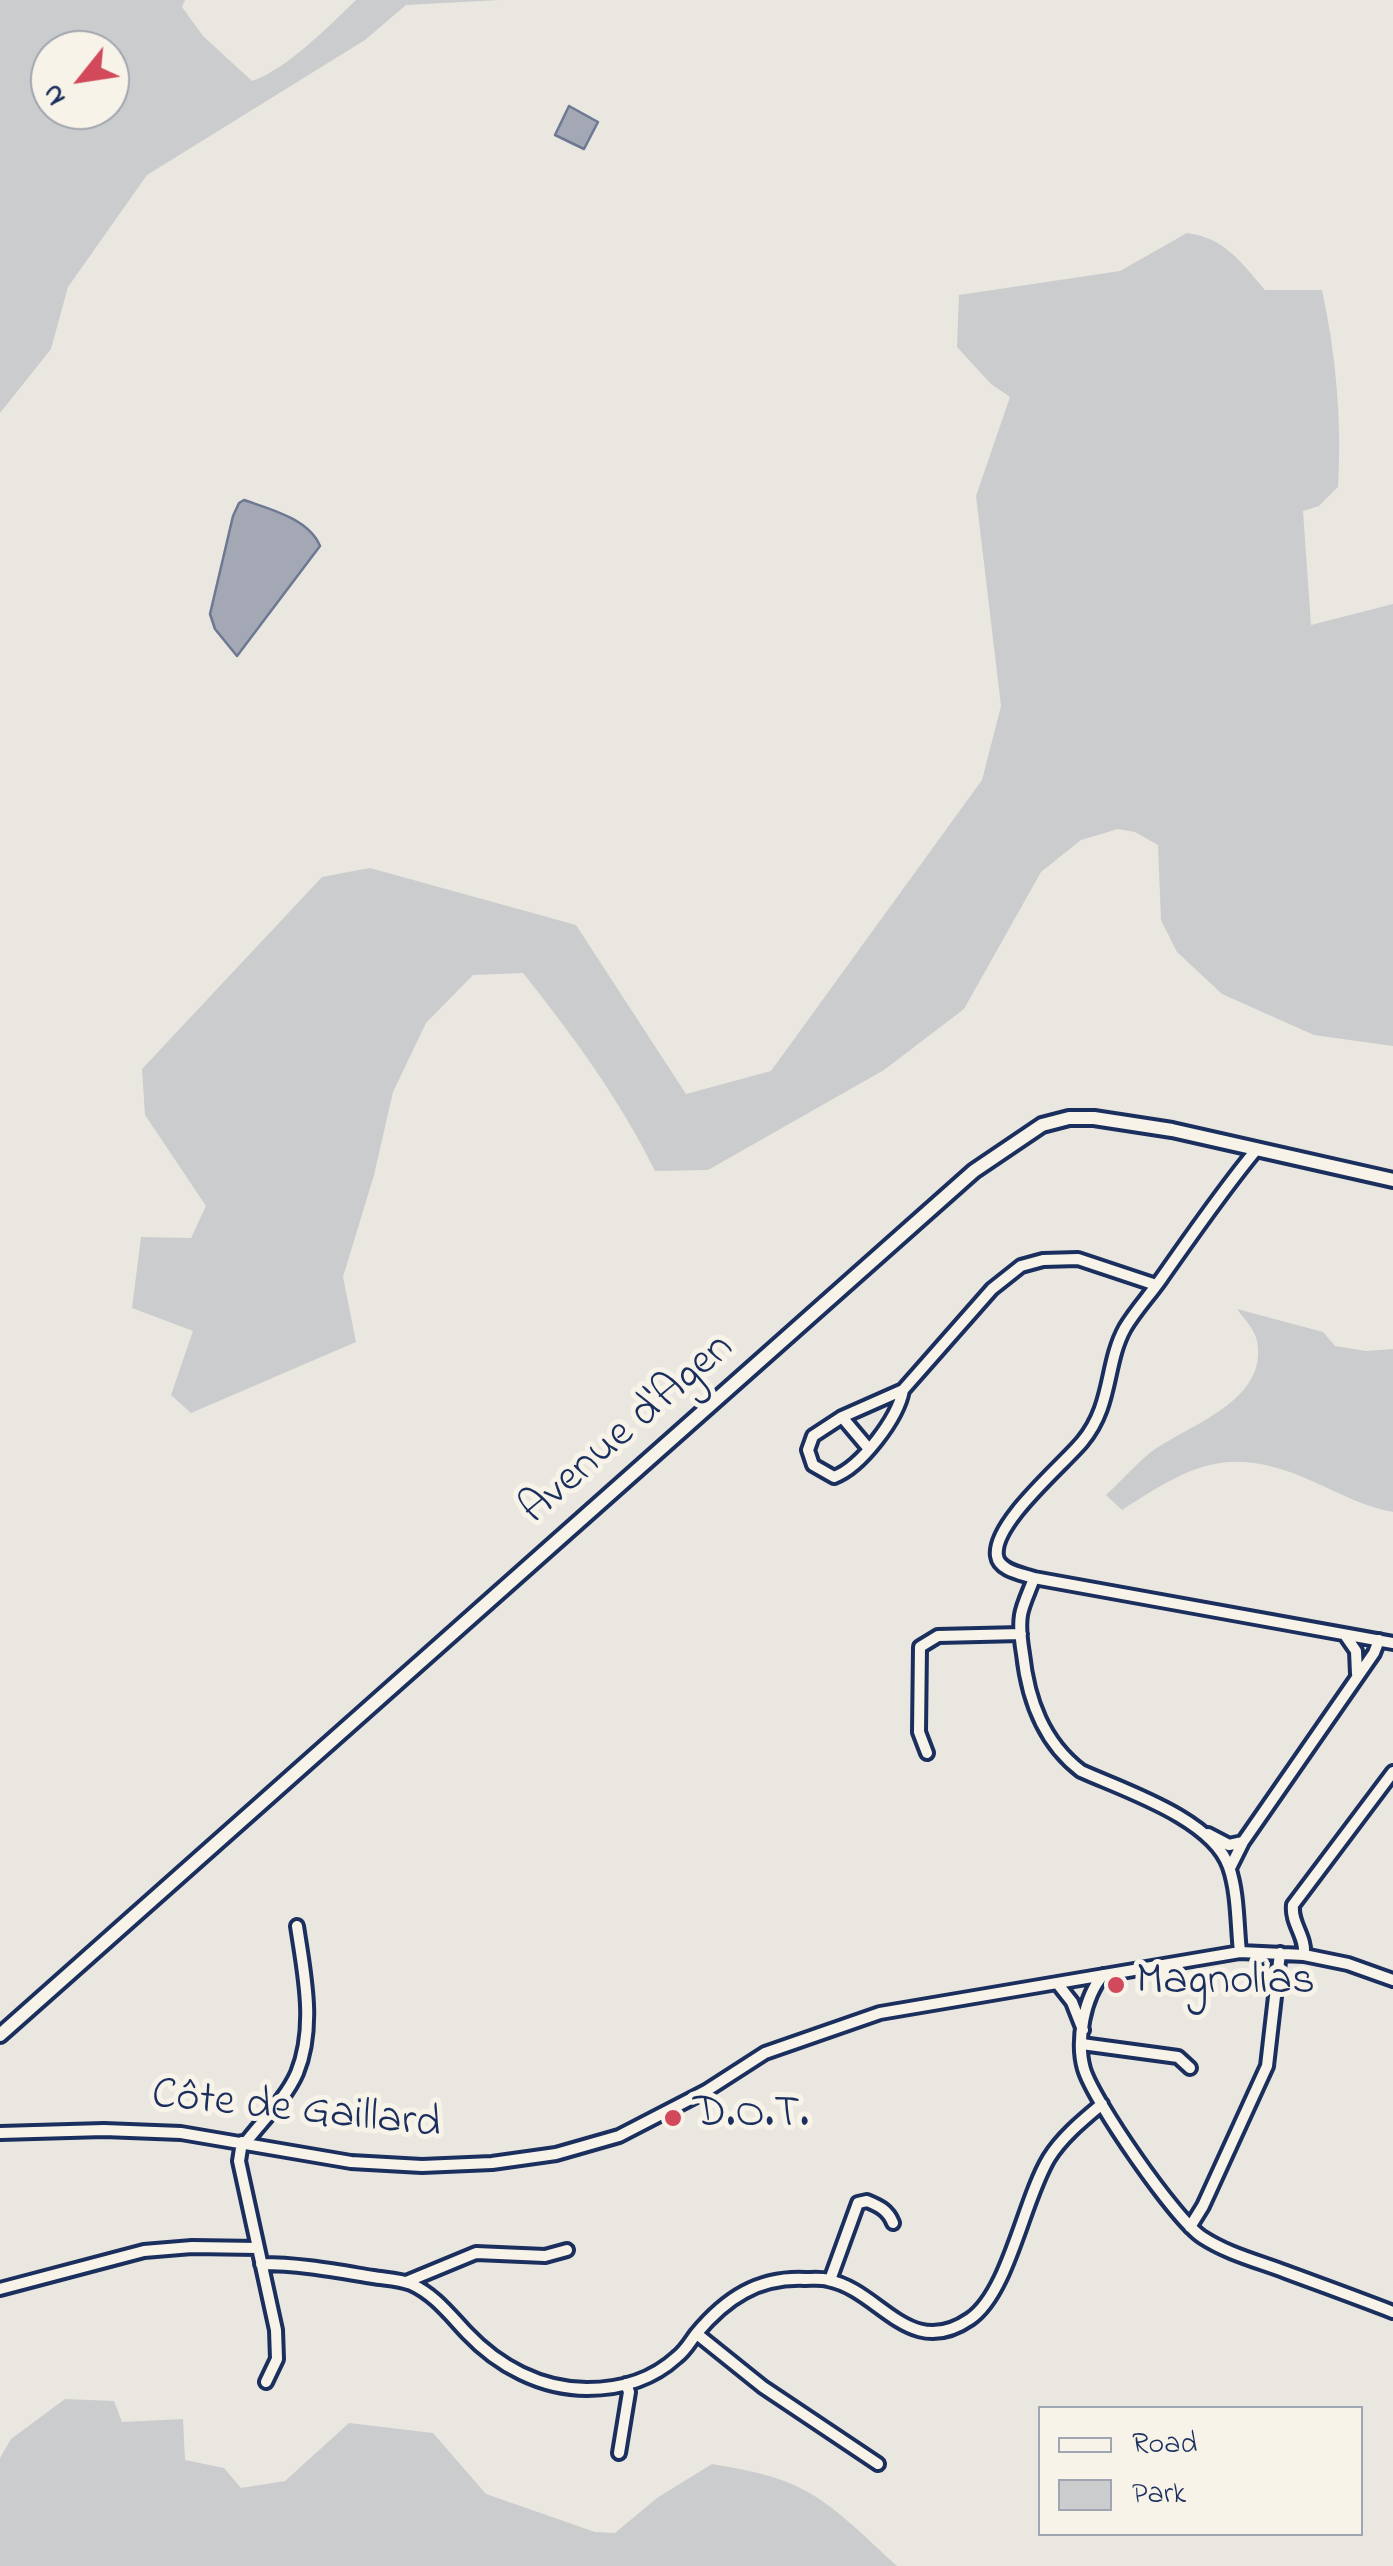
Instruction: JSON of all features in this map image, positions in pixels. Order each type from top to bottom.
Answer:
[{"type":"main road","name":"Avenue d'Agen","points":[[0,2035],[998,1153],[1042,1125],[1069,1118],[1136,1123],[1393,1180]]},
{"type":"street","points":[[1256,1150],[1123,1331],[1096,1421],[1035,1490],[1002,1535],[996,1552],[999,1564],[1034,1578],[1393,1643]]},
{"type":"street","points":[[903,1390],[842,1417],[812,1436],[808,1450],[813,1465],[826,1474],[839,1476],[868,1449],[893,1417],[903,1390],[992,1289],[1021,1266],[1043,1260],[1078,1259],[1156,1285]]},
{"type":"street","points":[[842,1417],[868,1449]]},
{"type":"street","points":[[1034,1578],[1020,1616],[1032,1700],[1043,1728],[1067,1760],[1081,1771],[1186,1820],[1229,1845],[1243,1842]]},
{"type":"street","points":[[927,1754],[919,1732],[920,1647],[938,1636],[1021,1634]]},
{"type":"street","points":[[1345,1634],[1356,1652],[1357,1675]]},
{"type":"street","points":[[1230,1868],[1243,1842],[1374,1654],[1379,1640]]},
{"type":"street","points":[[1304,1955],[1304,1941],[1293,1916],[1293,1905],[1393,1772]]},
{"type":"street","points":[[1186,1820],[1217,1848],[1230,1868],[1240,1952]]},
{"type":"street","points":[[266,2382],[277,2358],[276,2330],[239,2161],[244,2142],[297,2072],[306,2038],[307,1999],[298,1926]]},
{"type":"street","name":"Côte de Gaillard","points":[[0,2132],[181,2133],[351,2162],[492,2163],[556,2154],[638,2128],[765,2054],[880,2013],[1240,1952],[1304,1955],[1348,1964],[1389,1979]]},
{"type":"street","points":[[1190,2227],[1267,2066],[1280,1953]]},
{"type":"street","points":[[1103,1975],[1090,1994],[1083,2038],[1085,2072],[1102,2104],[1190,2227],[1224,2250],[1393,2312]]},
{"type":"street","points":[[1058,1983],[1072,2002],[1083,2038]]},
{"type":"street","points":[[1083,2038],[1178,2057],[1190,2068]]},
{"type":"street","points":[[261,2264],[300,2264],[405,2282],[445,2308],[500,2363],[520,2374],[582,2389],[626,2384],[660,2370],[680,2355],[722,2306],[743,2291],[784,2278],[830,2280],[864,2296],[902,2325],[924,2332],[947,2329],[968,2320],[985,2306],[1050,2157],[1074,2127],[1102,2104]]},
{"type":"street","points":[[830,2280],[858,2204],[866,2201],[881,2208],[893,2223]]},
{"type":"street","points":[[0,2290],[144,2251],[258,2248]]},
{"type":"street","points":[[405,2282],[476,2253],[545,2256],[567,2250]]},
{"type":"street","points":[[696,2334],[762,2388],[878,2464]]},
{"type":"street","points":[[619,2452],[629,2392],[626,2384]]},
{"type":"green space","points":[[0,0],[185,0],[182,7],[203,36],[252,81],[293,57],[356,0],[500,0],[406,5],[365,40],[147,175],[68,287],[51,349],[0,413]]},
{"type":"green space","points":[[1187,233],[1222,246],[1265,290],[1322,290],[1337,388],[1339,462],[1338,487],[1319,506],[1303,511],[1311,625],[1393,604],[1393,1046],[1314,1035],[1222,994],[1177,952],[1161,920],[1158,845],[1135,832],[1118,829],[1081,840],[1041,872],[964,1009],[884,1070],[708,1170],[655,1171],[594,1068],[523,973],[473,975],[426,1023],[393,1092],[374,1175],[343,1277],[356,1342],[191,1413],[171,1395],[193,1331],[132,1308],[141,1237],[191,1238],[206,1206],[145,1115],[142,1069],[322,877],[370,868],[576,925],[686,1094],[771,1071],[982,780],[1001,706],[976,496],[1010,397],[991,384],[957,347],[959,295],[1120,271]]},
{"type":"green space","points":[[1237,1309],[1323,1332],[1335,1346],[1366,1351],[1393,1349],[1393,1512],[1257,1463],[1212,1464],[1191,1471],[1122,1510],[1106,1495],[1151,1452],[1222,1409],[1251,1380],[1257,1362],[1257,1341]]},
{"type":"green space","points":[[65,2399],[114,2401],[122,2422],[183,2419],[185,2460],[224,2468],[241,2488],[285,2481],[349,2423],[433,2433],[486,2494],[595,2532],[615,2533],[657,2498],[712,2464],[735,2468],[782,2480],[817,2497],[897,2566],[0,2566],[0,2458],[11,2439]]},
{"type":"shaded area","points":[[569,106],[598,122],[584,149],[555,135]]},
{"type":"shaded area","points":[[244,500],[298,522],[320,546],[237,656],[215,629],[210,614],[233,516]]},
{"type":"place","name":"Magnolias","points":[[1116,1985]]},
{"type":"place","name":"D.O.T.","points":[[673,2118]]}]
